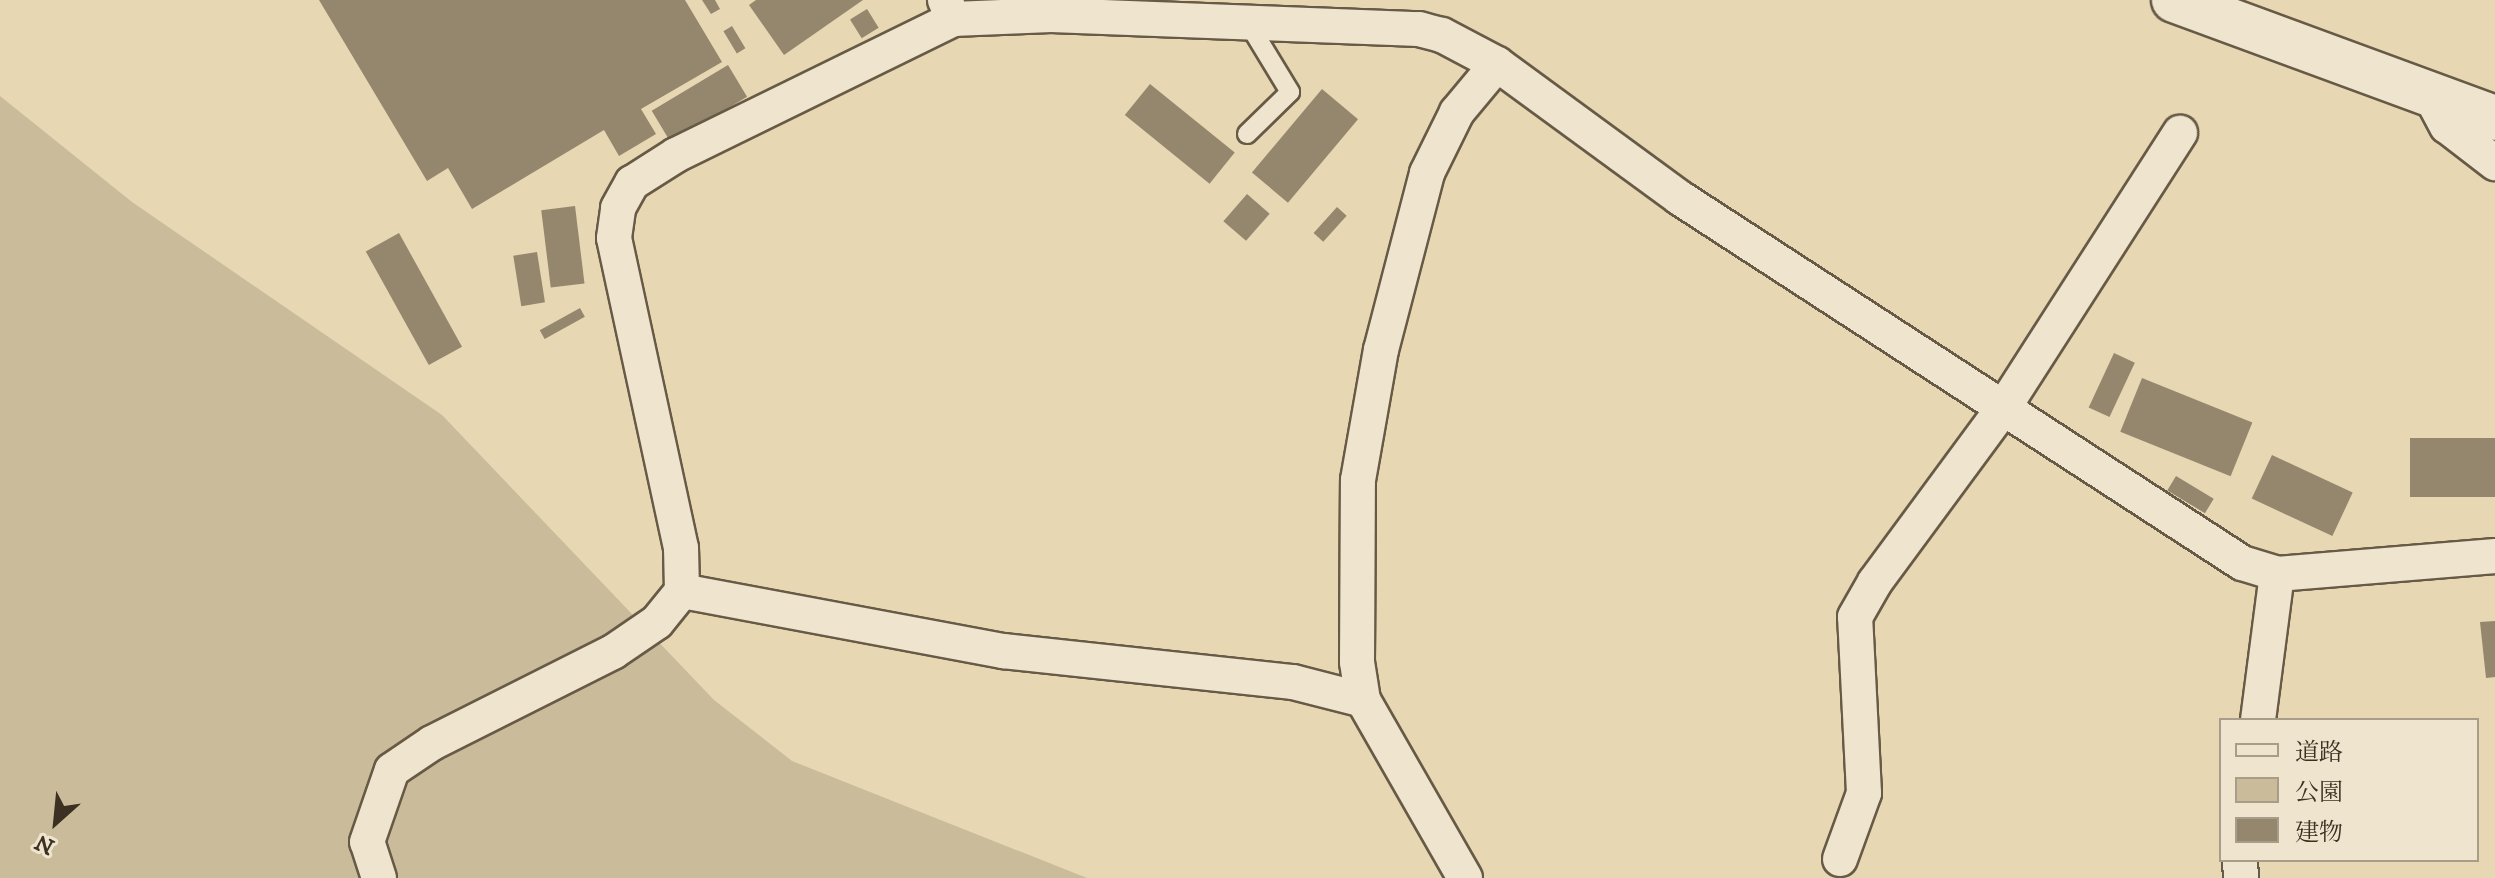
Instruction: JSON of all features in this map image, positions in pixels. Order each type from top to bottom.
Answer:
[{"type":"street","points":[[2174,0],[2495,118]]},
{"type":"street","points":[[379,878],[367,842],[392,770],[432,743],[613,652],[657,622],[682,591],[681,548],[614,238],[618,208],[632,183],[676,155],[949,10],[1419,29],[1469,46],[1680,198],[2242,563],[2277,574],[2495,556]]},
{"type":"street","points":[[1465,878],[1363,700],[1357,662],[1358,480],[1381,350],[1427,173],[1457,112],[1497,64]]},
{"type":"street","points":[[2428,91],[2447,126],[2495,163]]},
{"type":"street","points":[[1840,859],[1864,793],[1855,617],[1875,582],[2004,407],[2180,133]]},
{"type":"street","points":[[2258,718],[2277,574]]},
{"type":"street","points":[[682,591],[1003,651],[1293,682],[1363,700]]},
{"type":"lane","points":[[1247,134],[1290,92],[1248,23]]},
{"type":"green space","points":[[0,96],[132,202],[442,415],[714,700],[792,761],[1087,878],[0,878]]},
{"type":"building","points":[[319,0],[685,0],[722,62],[641,109],[656,134],[619,156],[604,130],[472,209],[448,168],[427,181]]},
{"type":"building","points":[[702,0],[715,0],[720,9],[711,14]]},
{"type":"building","points":[[756,0],[863,0],[784,55],[749,5]]},
{"type":"building","points":[[867,9],[879,28],[862,38],[850,20]]},
{"type":"building","points":[[732,26],[745,48],[737,53],[723,31]]},
{"type":"building","points":[[728,65],[747,97],[671,143],[652,111]]},
{"type":"building","points":[[1150,84],[1235,153],[1210,184],[1125,115]]},
{"type":"building","points":[[1322,89],[1358,119],[1288,203],[1252,172]]},
{"type":"building","points":[[1247,194],[1270,214],[1246,241],[1223,221]]},
{"type":"building","points":[[575,206],[585,283],[551,288],[541,210]]},
{"type":"building","points":[[1337,207],[1347,216],[1323,242],[1314,233]]},
{"type":"building","points":[[399,233],[462,347],[429,365],[366,251]]},
{"type":"building","points":[[537,252],[545,302],[521,306],[513,256]]},
{"type":"building","points":[[580,308],[585,317],[545,339],[540,330]]},
{"type":"building","points":[[2114,353],[2135,363],[2109,417],[2089,407]]},
{"type":"building","points":[[2142,378],[2252,423],[2231,476],[2120,432]]},
{"type":"building","points":[[2410,438],[2495,438],[2495,497],[2410,497]]},
{"type":"building","points":[[2272,455],[2353,493],[2332,536],[2252,499]]},
{"type":"building","points":[[2176,476],[2214,499],[2205,513],[2167,491]]},
{"type":"building","points":[[2495,621],[2495,677],[2486,678],[2480,622]]}]
